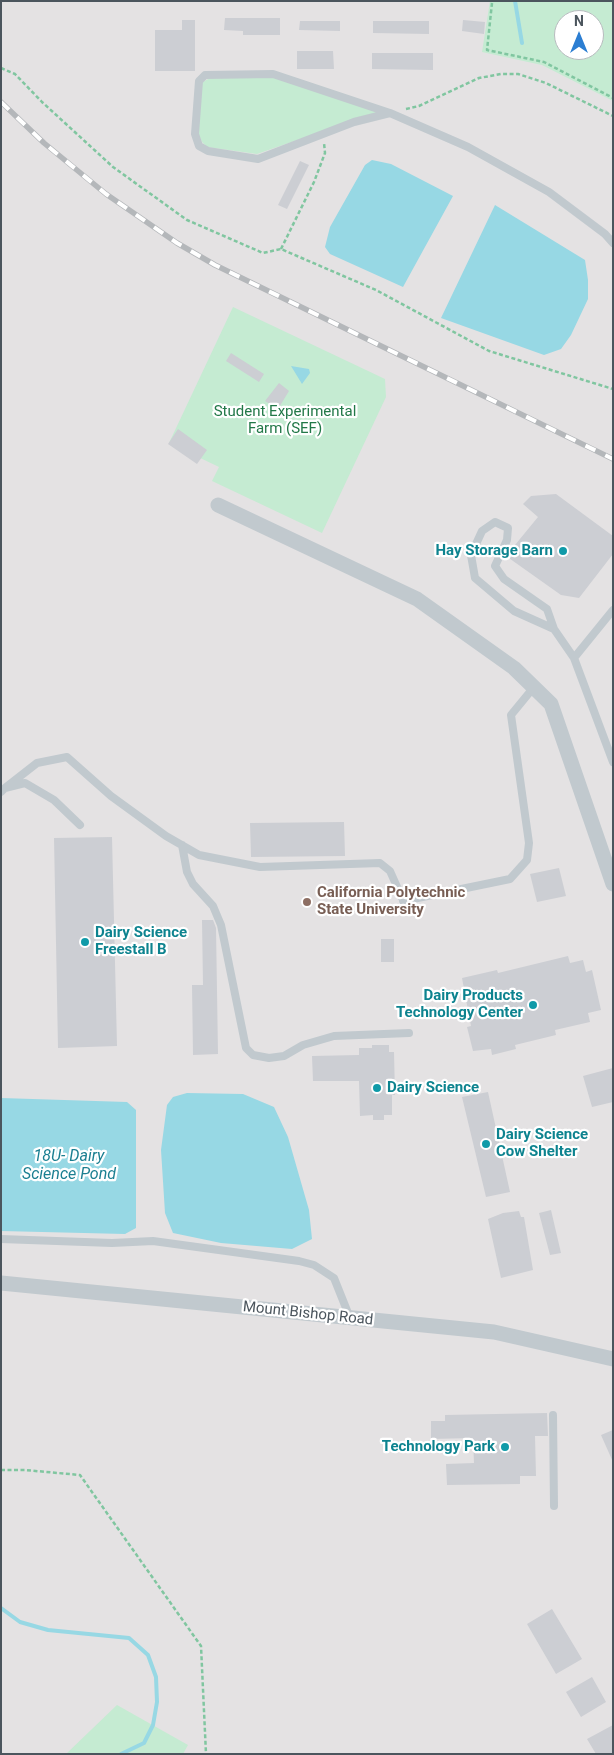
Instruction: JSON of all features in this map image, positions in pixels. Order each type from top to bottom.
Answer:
[{"type":"street","points":[[218,505],[417,599],[514,668],[551,704],[612,875]]},
{"type":"street","name":"Mount Bishop Road","points":[[1,1283],[494,1332],[613,1359]]},
{"type":"lane","points":[[390,112],[354,122],[258,159],[208,152],[199,146],[195,134],[199,81],[205,75],[273,74],[390,112],[468,147],[549,192],[605,234],[613,243]]},
{"type":"lane","points":[[554,630],[514,611],[475,578],[471,554],[482,531],[495,522],[508,528],[507,540],[495,566],[504,578],[547,609],[554,630],[574,658],[613,762]]},
{"type":"lane","points":[[574,658],[613,610]]},
{"type":"lane","points":[[3,790],[37,762],[67,758],[111,796],[182,845],[199,854],[260,867],[380,863],[390,871],[402,900],[510,879],[526,860],[530,843],[511,715],[534,687]]},
{"type":"lane","points":[[3,790],[26,783],[54,800],[80,825]]},
{"type":"lane","points":[[182,845],[190,878],[212,906],[221,925],[246,1048],[253,1055],[269,1058],[284,1056],[303,1045],[334,1036],[409,1033]]},
{"type":"lane","points":[[1,1238],[112,1243],[154,1241],[299,1261],[314,1265],[334,1278],[350,1318]]},
{"type":"lane","points":[[553,1415],[554,1506]]},
{"type":"path","points":[[492,3],[487,50],[544,62],[613,98]]},
{"type":"path","points":[[1,68],[15,74],[42,102],[113,167],[187,220],[263,253],[281,249],[376,290],[489,351],[613,389]]},
{"type":"path","points":[[390,112],[419,106],[479,78],[501,74],[518,74],[546,83],[613,116]]},
{"type":"path","points":[[281,249],[314,182],[325,153],[323,135]]},
{"type":"path","points":[[1,1470],[25,1470],[80,1475],[202,1646],[206,1754]]},
{"type":"shaded area","name":"California Polytechnic State University","points":[[1,1],[613,1],[613,1754],[1,1754]]},
{"type":"green space","points":[[490,1],[613,1],[613,101],[542,65],[482,52]]},
{"type":"green space","points":[[272,76],[378,112],[257,154],[207,147],[198,134],[201,83],[210,78]]},
{"type":"green space","name":"Student Experimental Farm (SEF)","points":[[233,307],[385,379],[386,397],[322,533],[212,481],[219,467],[169,443]]},
{"type":"green space","points":[[117,1705],[188,1745],[183,1754],[66,1754]]},
{"type":"water","points":[[372,160],[391,164],[453,196],[403,287],[330,254],[325,247],[330,227],[365,165]]},
{"type":"water","points":[[495,205],[585,260],[588,299],[571,335],[561,349],[544,355],[441,318]]},
{"type":"water","points":[[291,366],[309,369],[310,373],[302,384]]},
{"type":"water","points":[[187,1093],[243,1094],[274,1107],[288,1137],[309,1210],[312,1239],[292,1249],[221,1243],[173,1233],[165,1213],[161,1150],[167,1105],[173,1097]]},
{"type":"water","name":"18U- Dairy Science Pond","points":[[1,1098],[127,1102],[136,1110],[136,1228],[125,1234],[1,1231]]},
{"type":"building","points":[[225,18],[280,18],[280,35],[243,35],[243,31],[224,30]]},
{"type":"building","points":[[182,20],[195,20],[195,71],[155,71],[155,30],[182,30]]},
{"type":"building","points":[[463,20],[485,22],[484,34],[462,31]]},
{"type":"building","points":[[300,21],[340,21],[340,31],[299,30]]},
{"type":"building","points":[[373,21],[429,21],[429,34],[373,33]]},
{"type":"building","points":[[297,51],[333,51],[334,69],[297,69]]},
{"type":"building","points":[[372,53],[433,53],[433,70],[372,69]]},
{"type":"building","points":[[300,161],[309,165],[287,209],[278,205]]},
{"type":"building","points":[[231,353],[264,374],[259,382],[226,361]]},
{"type":"building","points":[[279,383],[289,391],[278,409],[265,401]]},
{"type":"building","points":[[178,429],[207,450],[197,464],[168,444]]},
{"type":"building","points":[[556,494],[613,536],[613,554],[579,598],[561,595],[506,556],[538,517],[523,504],[531,496]]},
{"type":"building","points":[[344,822],[345,856],[251,857],[250,823]]},
{"type":"building","name":"Dairy Science Freestall B","points":[[112,837],[117,1046],[58,1048],[54,838]]},
{"type":"building","points":[[559,868],[566,896],[537,902],[530,874]]},
{"type":"building","points":[[202,920],[213,920],[216,928],[218,1054],[193,1055],[192,985],[203,985]]},
{"type":"building","points":[[381,939],[394,939],[394,962],[381,962]]},
{"type":"building","name":"Dairy Products Technology Center","points":[[568,956],[570,963],[583,960],[586,972],[592,970],[601,1010],[588,1013],[590,1022],[555,1030],[556,1035],[515,1045],[516,1049],[492,1055],[491,1049],[473,1051],[467,1027],[471,1026],[462,978],[497,970],[498,973]]},
{"type":"building","name":"Dairy Science","points":[[372,1045],[389,1045],[389,1052],[394,1052],[395,1095],[392,1095],[392,1115],[384,1115],[384,1120],[373,1120],[373,1115],[360,1116],[359,1081],[313,1081],[312,1056],[359,1055],[359,1048],[372,1048]]},
{"type":"building","points":[[613,1068],[613,1102],[592,1107],[583,1076]]},
{"type":"building","name":"Dairy Science Cow Shelter","points":[[488,1092],[510,1192],[486,1197],[462,1097]]},
{"type":"building","points":[[551,1210],[561,1253],[550,1255],[539,1213]]},
{"type":"building","points":[[519,1211],[521,1217],[524,1217],[533,1270],[501,1278],[488,1219],[503,1213]]},
{"type":"building","name":"Technology Park","points":[[547,1413],[548,1436],[535,1436],[536,1476],[520,1476],[520,1484],[447,1485],[446,1464],[474,1463],[473,1438],[431,1439],[431,1421],[445,1421],[445,1415]]},
{"type":"building","points":[[613,1430],[613,1462],[601,1435]]},
{"type":"building","points":[[552,1609],[582,1659],[556,1674],[527,1624]]},
{"type":"building","points":[[592,1677],[606,1702],[581,1717],[566,1692]]},
{"type":"building","points":[[613,1725],[613,1754],[596,1754],[587,1739]]},
{"type":"waterway","points":[[515,1],[522,43]]},
{"type":"waterway","points":[[1,1608],[20,1622],[48,1630],[129,1638],[148,1655],[156,1677],[157,1702],[153,1725],[144,1743],[121,1754]]},
{"type":"railway","points":[[1,102],[44,143],[106,194],[177,243],[215,265],[613,459]]},
{"type":"place","name":"Hay Storage Barn","points":[[563,551]]},
{"type":"place","name":"California Polytechnic State University","points":[[307,902]]},
{"type":"place","name":"Dairy Science Freestall B","points":[[85,942]]},
{"type":"place","name":"Dairy Products Technology Center","points":[[533,1005]]},
{"type":"place","name":"Dairy Science","points":[[377,1088]]},
{"type":"place","name":"Dairy Science Cow Shelter","points":[[486,1144]]},
{"type":"place","name":"Technology Park","points":[[505,1447]]}]
